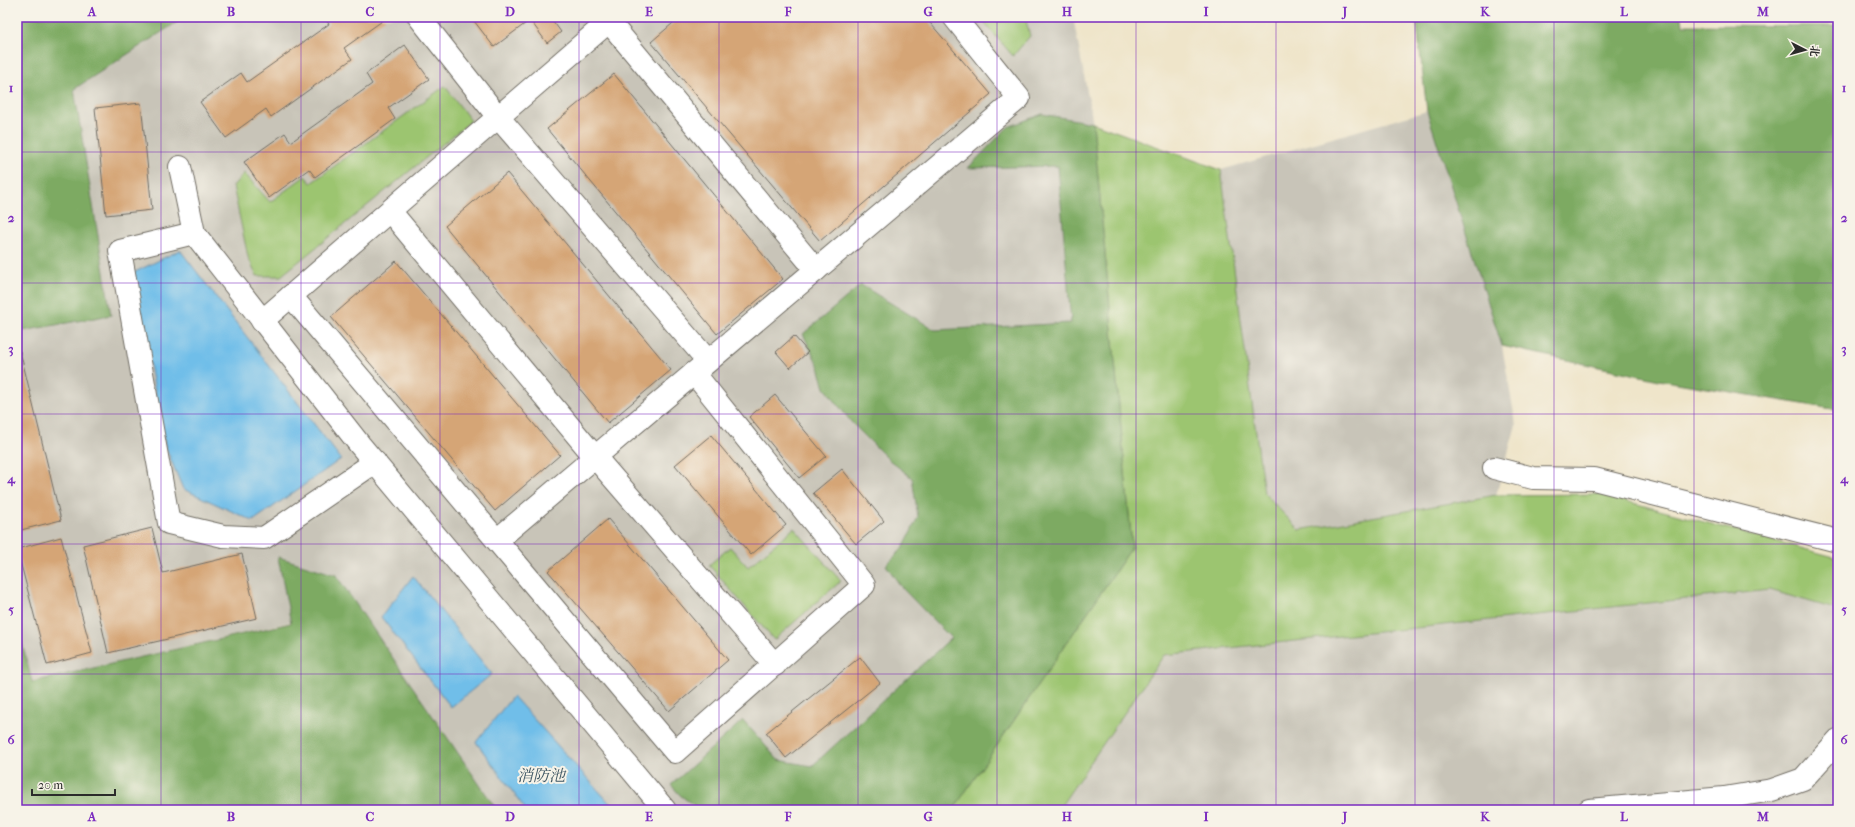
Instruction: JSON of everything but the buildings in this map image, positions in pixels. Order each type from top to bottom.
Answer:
[{"type":"street","points":[[291,296],[675,752],[864,585],[701,367],[498,117],[419,17]]},
{"type":"street","points":[[497,540],[1019,98],[954,17]]},
{"type":"street","points":[[262,321],[498,117],[609,18],[816,270]]},
{"type":"street","points":[[180,167],[194,232],[262,321],[375,462],[665,810]]},
{"type":"street","points":[[390,211],[595,457],[775,665]]},
{"type":"street","points":[[194,232],[120,251],[169,523],[223,536],[264,538],[375,462]]},
{"type":"street","points":[[1494,468],[1533,478],[1594,479],[1838,540]]},
{"type":"street","points":[[1589,810],[1724,798],[1772,790],[1803,779],[1838,740]]},
{"type":"shaded area","points":[[185,17],[1073,17],[1093,123],[1132,547],[953,810],[497,810],[336,575],[279,557],[291,622],[32,682],[17,623],[17,332],[111,314],[74,89]]},
{"type":"shaded area","points":[[1427,111],[1502,346],[1516,425],[1496,495],[1299,530],[1264,493],[1221,170]]},
{"type":"shaded area","points":[[1770,590],[1838,610],[1838,810],[1058,810],[1164,655]]},
{"type":"green space","points":[[17,17],[185,17],[74,89],[111,315],[17,332]]},
{"type":"green space","points":[[979,17],[1025,17],[1030,36],[1013,56]]},
{"type":"green space","points":[[1416,17],[1682,17],[1683,25],[1838,26],[1838,410],[1659,380],[1502,346],[1427,111]]},
{"type":"green space","points":[[445,86],[471,121],[281,276],[257,276],[248,257],[233,186],[244,173],[270,202],[305,176],[311,183]]},
{"type":"green space","points":[[1042,114],[1093,123],[1132,547],[953,810],[700,810],[680,795],[671,785],[743,720],[778,760],[812,766],[951,638],[902,588],[886,565],[903,548],[918,517],[912,478],[888,459],[852,423],[825,388],[819,367],[803,334],[861,285],[935,330],[1071,323],[1058,166],[968,168],[1008,127]]},
{"type":"green space","points":[[1093,123],[1221,170],[1264,493],[1299,530],[1496,495],[1600,494],[1838,558],[1838,610],[1770,590],[1164,655],[1058,810],[953,810],[1132,547]]},
{"type":"green space","points":[[794,528],[841,581],[774,640],[709,565],[730,547],[748,567]]},
{"type":"green space","points":[[278,557],[336,575],[497,810],[17,810],[17,623],[32,682],[291,623]]},
{"type":"water","points":[[180,250],[341,459],[253,521],[183,489],[165,446],[133,273]]},
{"type":"water","points":[[413,576],[492,674],[451,707],[381,617]]},
{"type":"water","name":"消防池","points":[[513,696],[616,810],[526,810],[476,742]]}]
